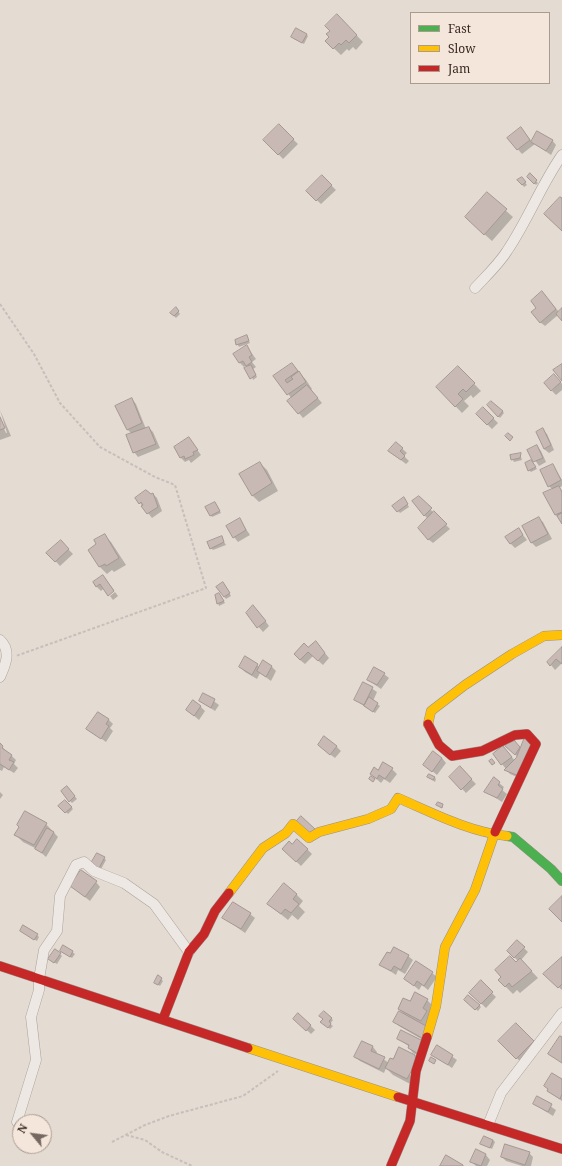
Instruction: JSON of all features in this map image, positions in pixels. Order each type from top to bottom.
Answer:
[{"type":"street","points":[[475,288],[507,252],[524,223],[548,175],[562,155]]},
{"type":"street","points":[[391,1166],[410,1121],[416,1071],[436,1006],[445,947],[475,890],[494,835],[536,744],[527,734],[516,735],[482,751],[452,756],[439,745],[428,724],[431,711],[464,685],[518,650],[544,636],[562,635]]},
{"type":"street","points":[[0,640],[3,643],[8,661],[0,677]]},
{"type":"street","points":[[163,1019],[189,952],[204,934],[215,911],[263,848],[286,833],[294,824],[309,838],[319,832],[368,819],[391,809],[398,798],[468,828],[494,835],[513,836],[551,869],[562,882]]},
{"type":"street","points":[[19,1114],[36,1060],[31,1017],[39,990],[39,979],[44,950],[57,931],[60,896],[76,865],[84,862],[94,872],[124,883],[154,904],[189,952]]},
{"type":"street","points":[[0,966],[289,1060],[412,1102],[562,1149]]},
{"type":"street","points":[[488,1125],[502,1093],[562,1013]]},
{"type":"path","points":[[0,304],[34,354],[60,403],[100,447],[155,477],[175,485],[206,588],[24,652],[8,661]]},
{"type":"path","points":[[112,1142],[145,1125],[169,1116],[243,1096],[289,1060]]},
{"type":"path","points":[[125,1135],[145,1140],[162,1152],[192,1166]]},
{"type":"building","points":[[337,14],[357,35],[349,43],[346,40],[341,45],[339,43],[333,49],[325,41],[329,37],[326,34],[330,31],[325,26]]},
{"type":"building","points":[[296,28],[307,34],[302,43],[291,37]]},
{"type":"building","points":[[279,124],[294,139],[278,155],[263,140]]},
{"type":"building","points":[[521,127],[530,140],[517,150],[507,138]]},
{"type":"building","points":[[537,131],[553,140],[546,151],[531,142]]},
{"type":"building","points":[[530,173],[537,180],[534,184],[527,177]]},
{"type":"building","points":[[322,175],[332,185],[316,201],[306,191]]},
{"type":"building","points":[[522,177],[526,182],[522,185],[517,180]]},
{"type":"building","points":[[487,192],[507,209],[484,235],[465,217]]},
{"type":"building","points":[[560,197],[562,198],[562,231],[544,214]]},
{"type":"building","points":[[542,291],[556,309],[540,323],[531,312],[536,308],[531,301]]},
{"type":"building","points":[[176,307],[179,311],[174,316],[170,313]]},
{"type":"building","points":[[562,308],[562,321],[556,314]]},
{"type":"building","points":[[247,335],[249,341],[236,345],[235,340]]},
{"type":"building","points":[[247,345],[252,355],[249,357],[252,362],[246,366],[243,361],[239,363],[233,354]]},
{"type":"building","points":[[292,363],[298,371],[285,380],[287,383],[293,379],[291,377],[299,371],[306,382],[287,395],[273,376]]},
{"type":"building","points":[[562,364],[562,381],[553,370]]},
{"type":"building","points":[[251,365],[256,375],[250,379],[244,368]]},
{"type":"building","points":[[458,366],[475,383],[466,392],[463,389],[458,394],[463,399],[455,407],[436,387]]},
{"type":"building","points":[[554,374],[561,382],[551,391],[544,383]]},
{"type":"building","points":[[307,385],[318,398],[298,414],[287,401]]},
{"type":"building","points":[[132,398],[142,423],[127,430],[115,406]]},
{"type":"building","points":[[491,401],[503,411],[498,417],[487,405]]},
{"type":"building","points":[[483,407],[494,418],[487,425],[476,414]]},
{"type":"building","points":[[0,417],[5,428],[0,430]]},
{"type":"building","points":[[149,427],[156,444],[133,453],[126,435]]},
{"type":"building","points":[[543,428],[551,445],[544,449],[536,432]]},
{"type":"building","points":[[508,433],[513,437],[510,441],[505,436]]},
{"type":"building","points":[[189,437],[198,450],[193,452],[194,455],[185,459],[184,456],[180,458],[174,447]]},
{"type":"building","points":[[396,442],[403,448],[400,451],[405,456],[401,460],[388,451]]},
{"type":"building","points":[[537,445],[543,458],[533,462],[527,450]]},
{"type":"building","points":[[521,453],[520,458],[511,460],[510,455]]},
{"type":"building","points":[[531,460],[536,467],[528,471],[525,463]]},
{"type":"building","points":[[260,462],[272,483],[252,496],[239,474]]},
{"type":"building","points":[[553,464],[561,480],[548,487],[540,470]]},
{"type":"building","points":[[559,486],[562,492],[562,512],[555,515],[543,493]]},
{"type":"building","points":[[146,490],[151,494],[153,493],[158,507],[147,514],[141,506],[143,505],[141,502],[139,504],[135,498]]},
{"type":"building","points":[[419,496],[432,508],[424,516],[412,501]]},
{"type":"building","points":[[404,497],[408,504],[397,512],[392,506]]},
{"type":"building","points":[[215,502],[220,511],[210,516],[205,507]]},
{"type":"building","points":[[434,511],[447,524],[428,540],[418,528]]},
{"type":"building","points":[[562,513],[562,524],[557,516]]},
{"type":"building","points":[[539,517],[548,534],[531,543],[522,526]]},
{"type":"building","points":[[240,518],[246,530],[233,538],[226,526]]},
{"type":"building","points":[[519,528],[523,535],[510,544],[505,537]]},
{"type":"building","points":[[105,534],[119,558],[106,566],[105,564],[99,567],[88,550],[96,544],[94,540]]},
{"type":"building","points":[[222,536],[224,542],[210,549],[207,542]]},
{"type":"building","points":[[61,540],[69,549],[55,562],[46,553]]},
{"type":"building","points":[[103,575],[114,591],[108,596],[100,584],[96,587],[93,582]]},
{"type":"building","points":[[223,582],[230,593],[224,597],[216,587]]},
{"type":"building","points":[[219,593],[224,601],[217,604],[215,595]]},
{"type":"building","points":[[253,605],[266,621],[257,628],[246,613]]},
{"type":"building","points":[[316,641],[325,653],[318,661],[308,652],[300,660],[294,654],[304,643],[308,647]]},
{"type":"building","points":[[562,647],[562,664],[556,659],[550,666],[547,662]]},
{"type":"building","points":[[245,656],[258,664],[252,675],[239,667]]},
{"type":"building","points":[[263,660],[272,666],[266,677],[257,671]]},
{"type":"building","points":[[374,667],[385,673],[377,685],[367,680]]},
{"type":"building","points":[[363,682],[373,687],[364,705],[354,700]]},
{"type":"building","points":[[203,693],[215,699],[211,708],[199,701]]},
{"type":"building","points":[[369,697],[378,703],[373,712],[364,706]]},
{"type":"building","points":[[193,700],[201,706],[194,716],[186,710]]},
{"type":"building","points":[[98,712],[109,719],[106,724],[109,726],[101,739],[86,729]]},
{"type":"building","points":[[324,736],[337,746],[330,755],[318,745]]},
{"type":"building","points":[[525,737],[534,746],[519,776],[504,770],[516,758]]},
{"type":"building","points":[[513,739],[520,747],[515,755],[505,746]]},
{"type":"building","points":[[0,743],[3,746],[2,748],[12,755],[9,760],[14,762],[9,770],[0,764]]},
{"type":"building","points":[[503,746],[512,757],[501,765],[493,754]]},
{"type":"building","points":[[433,751],[442,758],[432,772],[423,765]]},
{"type":"building","points":[[492,759],[495,763],[492,765],[489,761]]},
{"type":"building","points":[[383,762],[393,768],[385,779],[379,775],[377,779],[370,774],[374,767],[378,770]]},
{"type":"building","points":[[460,766],[472,779],[461,790],[449,777]]},
{"type":"building","points":[[429,774],[435,777],[433,780],[427,777]]},
{"type":"building","points":[[371,776],[375,779],[373,782],[369,779]]},
{"type":"building","points":[[494,777],[500,782],[498,785],[503,789],[497,798],[484,792]]},
{"type":"building","points":[[67,786],[75,796],[69,802],[61,791]]},
{"type":"building","points":[[65,800],[72,807],[65,813],[58,806]]},
{"type":"building","points":[[438,802],[443,804],[442,808],[436,805]]},
{"type":"building","points":[[25,811],[47,823],[34,845],[14,835],[19,827],[17,825]]},
{"type":"building","points":[[301,816],[315,829],[309,835],[296,822]]},
{"type":"building","points":[[47,828],[54,832],[42,853],[35,849]]},
{"type":"building","points":[[297,839],[308,849],[296,862],[282,849],[289,841],[292,844]]},
{"type":"building","points":[[97,853],[105,857],[98,870],[90,865]]},
{"type":"building","points":[[81,870],[97,881],[85,897],[70,886]]},
{"type":"building","points":[[284,883],[297,894],[293,899],[299,904],[291,913],[285,909],[281,914],[267,904]]},
{"type":"building","points":[[562,896],[562,922],[549,909]]},
{"type":"building","points":[[233,902],[251,913],[241,929],[222,918]]},
{"type":"building","points":[[23,925],[38,934],[34,940],[20,931]]},
{"type":"building","points":[[517,940],[525,947],[514,958],[507,951]]},
{"type":"building","points":[[63,945],[73,951],[70,957],[60,951]]},
{"type":"building","points":[[394,947],[409,955],[401,970],[394,966],[391,971],[379,965],[387,952],[390,953]]},
{"type":"building","points":[[55,949],[61,953],[54,963],[48,959]]},
{"type":"building","points":[[510,956],[516,962],[520,958],[532,971],[512,987],[509,983],[505,987],[498,980],[501,977],[495,970]]},
{"type":"building","points":[[562,957],[562,984],[558,988],[543,974]]},
{"type":"building","points":[[416,961],[433,972],[424,986],[417,981],[414,986],[404,979]]},
{"type":"building","points":[[158,975],[162,978],[158,985],[154,983]]},
{"type":"building","points":[[481,980],[493,992],[481,1004],[469,993]]},
{"type":"building","points":[[415,992],[428,999],[423,1008],[427,1011],[421,1021],[398,1009],[403,998],[410,1001]]},
{"type":"building","points":[[468,995],[480,1005],[475,1010],[464,1000]]},
{"type":"building","points":[[324,1011],[332,1018],[329,1021],[331,1024],[328,1028],[320,1022],[323,1019],[319,1016]]},
{"type":"building","points":[[399,1011],[426,1026],[424,1039],[393,1022]]},
{"type":"building","points":[[298,1013],[311,1025],[306,1031],[293,1019]]},
{"type":"building","points":[[516,1023],[534,1041],[516,1059],[498,1041]]},
{"type":"building","points":[[401,1030],[423,1041],[417,1053],[408,1048],[409,1045],[397,1039]]},
{"type":"building","points":[[560,1036],[562,1037],[562,1063],[548,1054]]},
{"type":"building","points":[[362,1041],[373,1046],[371,1051],[385,1057],[379,1069],[354,1057]]},
{"type":"building","points":[[437,1045],[453,1055],[448,1065],[431,1055]]},
{"type":"building","points":[[399,1047],[415,1055],[416,1062],[407,1079],[385,1068],[390,1058],[393,1059]]},
{"type":"building","points":[[431,1057],[436,1060],[434,1064],[429,1061]]},
{"type":"building","points":[[552,1073],[562,1079],[562,1094],[560,1099],[547,1091],[548,1089],[544,1086]]},
{"type":"building","points":[[537,1096],[552,1104],[548,1112],[533,1104]]},
{"type":"building","points":[[484,1136],[493,1140],[490,1148],[480,1144]]},
{"type":"building","points":[[505,1144],[530,1152],[525,1165],[501,1157]]},
{"type":"building","points":[[476,1149],[486,1154],[481,1166],[470,1162]]},
{"type":"building","points":[[446,1155],[463,1165],[463,1166],[440,1166]]},
{"type":"traffic: fast","points":[[507,836],[513,837],[551,869],[562,881]]},
{"type":"traffic: slow","points":[[428,724],[431,711],[465,685],[512,654],[544,636],[562,635]]},
{"type":"traffic: slow","points":[[229,893],[263,848],[286,833],[293,824],[309,838],[319,832],[368,819],[391,809],[398,798],[465,826],[493,834],[507,836]]},
{"type":"traffic: slow","points":[[427,1037],[436,1006],[445,947],[475,890],[495,832]]},
{"type":"traffic: slow","points":[[248,1048],[398,1097]]},
{"type":"traffic: jam","points":[[428,724],[439,745],[452,756],[482,751],[515,735],[527,734],[536,744],[495,832]]},
{"type":"traffic: jam","points":[[163,1019],[189,952],[204,934],[215,911],[229,893]]},
{"type":"traffic: jam","points":[[0,966],[248,1048]]},
{"type":"traffic: jam","points":[[391,1166],[410,1121],[416,1071],[427,1037]]},
{"type":"traffic: jam","points":[[398,1097],[562,1149]]}]
